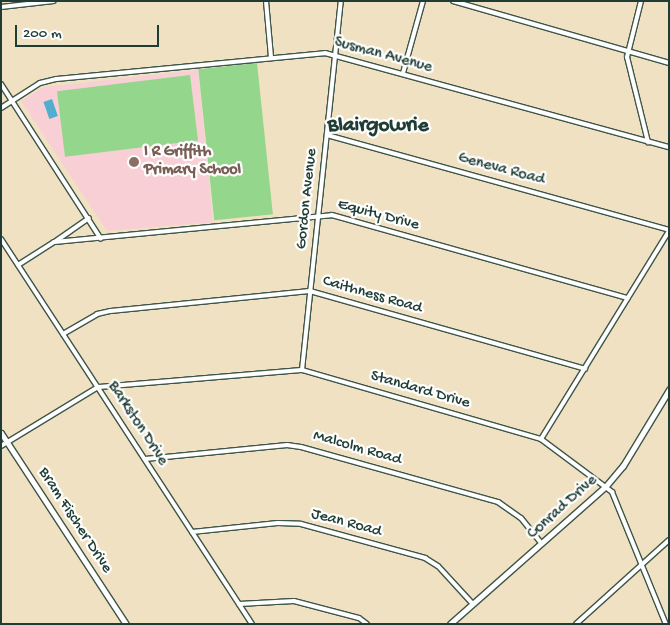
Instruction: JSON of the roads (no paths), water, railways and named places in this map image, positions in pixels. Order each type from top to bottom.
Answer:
[{"type":"main road","name":"Bram Fischer Drive","points":[[1,433],[126,624]]},
{"type":"street","points":[[1,7],[54,1]]},
{"type":"street","points":[[266,1],[271,57]]},
{"type":"street","name":"Gordon Avenue","points":[[302,370],[341,1]]},
{"type":"street","points":[[403,73],[423,1]]},
{"type":"street","points":[[453,1],[669,63]]},
{"type":"street","points":[[641,1],[627,51],[628,68],[648,142]]},
{"type":"street","name":"Susman Avenue","points":[[1,108],[40,84],[56,79],[271,57],[335,55],[669,147]]},
{"type":"street","points":[[1,84],[101,239]]},
{"type":"street","name":"Geneva Road","points":[[327,135],[669,230]]},
{"type":"street","name":"Equity Drive","points":[[54,242],[334,216],[628,298]]},
{"type":"street","name":"Equity Drive","points":[[18,265],[88,218]]},
{"type":"street","points":[[541,439],[669,230]]},
{"type":"street","name":"Barkston Drive","points":[[1,239],[252,624]]},
{"type":"street","name":"Caithness Road","points":[[63,334],[101,313],[310,291],[585,370]]},
{"type":"street","name":"Standard Drive","points":[[1,446],[66,404],[98,387],[302,370],[541,439],[606,486],[614,496],[666,624]]},
{"type":"street","name":"Conrad Drive","points":[[450,624],[606,486],[623,466],[669,390]]},
{"type":"street","name":"Malcolm Road","points":[[145,458],[288,445],[301,447],[498,502],[521,518],[542,544]]},
{"type":"street","name":"Jean Road","points":[[192,532],[278,522],[301,524],[425,558],[438,566],[473,604]]},
{"type":"street","points":[[576,624],[669,540]]},
{"type":"street","points":[[239,604],[288,600],[359,618],[368,624]]},
{"type":"water","points":[[52,99],[58,116],[49,119],[43,102]]},
{"type":"place","name":"I R Griffith Primary School","points":[[134,162]]},
{"type":"district","name":"Blairgowrie","points":[[378,127]]}]
